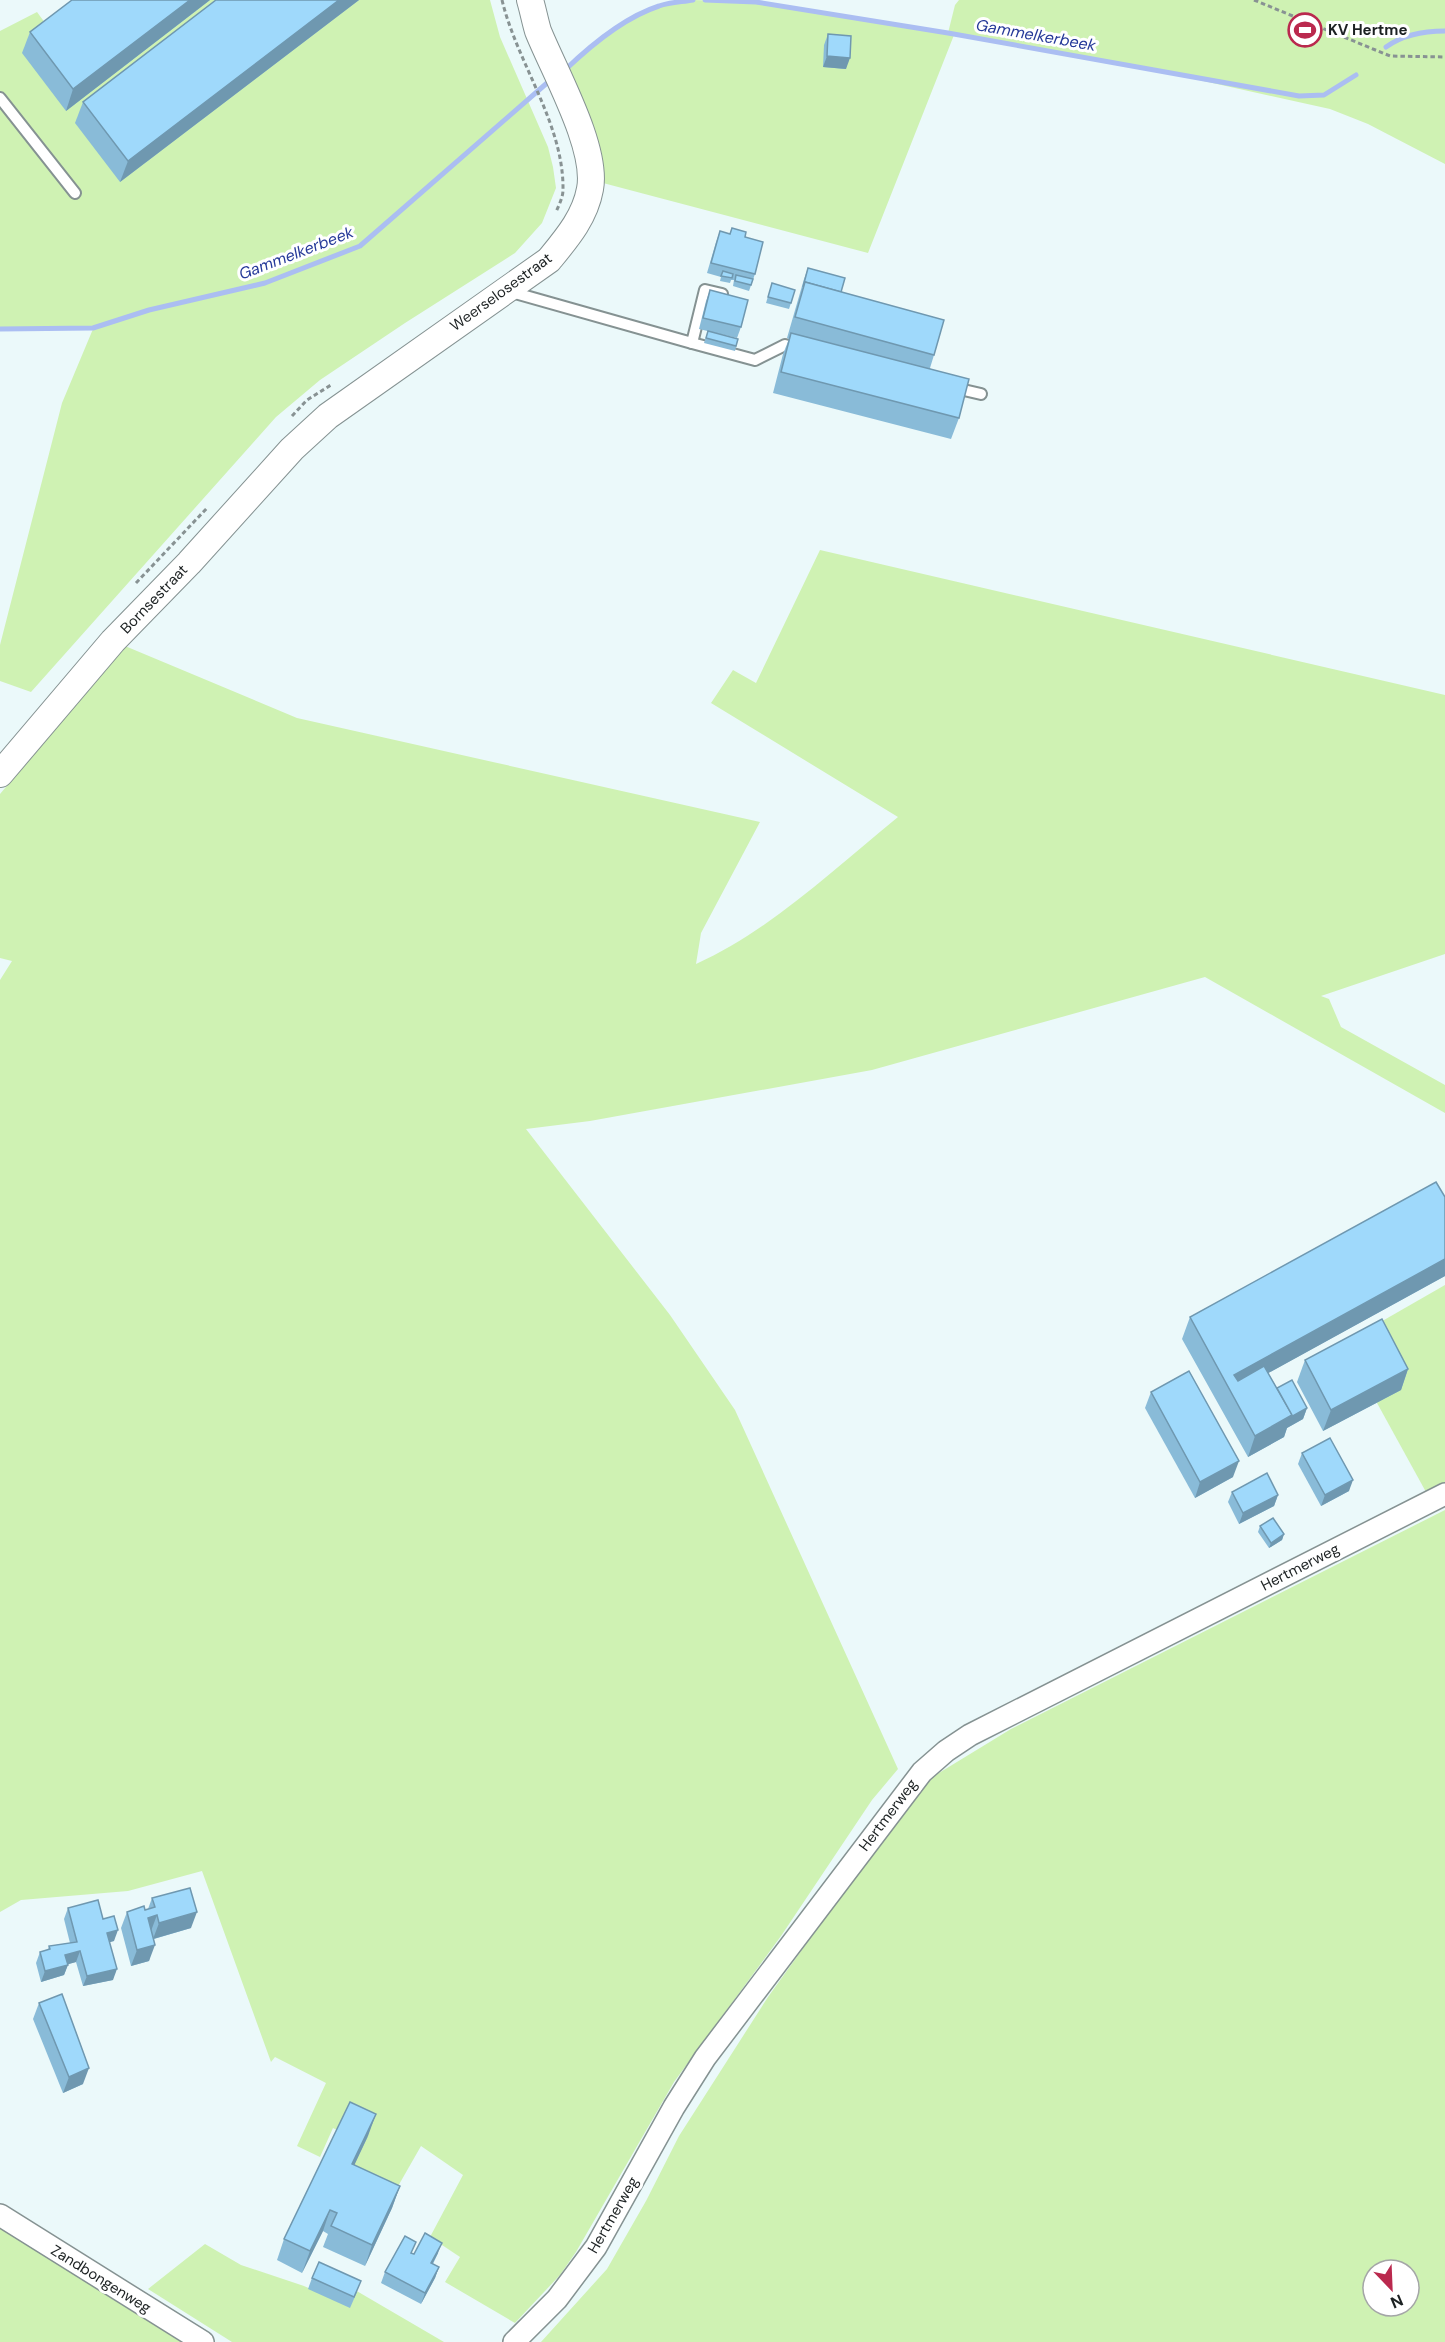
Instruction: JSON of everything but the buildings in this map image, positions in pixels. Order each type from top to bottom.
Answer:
[{"type":"street","name":"Weerselosestraat","points":[[314,429],[357,395],[549,260],[574,230],[590,188],[591,167],[583,140],[537,29],[530,0]]},
{"type":"street","name":"Bornsestraat","points":[[0,774],[113,640],[189,563],[292,449],[314,429]]},
{"type":"street","name":"Hertmerweg","points":[[514,2342],[557,2299],[596,2247],[674,2107],[705,2058],[922,1772],[946,1751],[970,1735],[1445,1494]]},
{"type":"street","name":"Zandbongenweg","points":[[0,2215],[203,2342]]},
{"type":"lane","points":[[0,98],[75,193]]},
{"type":"lane","points":[[692,343],[705,290],[736,298]]},
{"type":"lane","points":[[505,291],[755,360],[785,345],[808,351]]},
{"type":"lane","points":[[946,386],[981,394]]},
{"type":"path","points":[[502,0],[512,37],[546,114]]},
{"type":"path","points":[[1254,0],[1390,56],[1445,57]]},
{"type":"green space","points":[[202,0],[490,0],[500,37],[548,147],[556,188],[542,223],[515,253],[320,380],[276,417],[31,692],[0,681],[0,645],[62,403],[93,329],[0,329],[0,31],[37,12],[51,31]]},
{"type":"green space","points":[[693,0],[756,2],[948,33],[955,5],[959,0],[1445,0],[1445,164],[1368,124],[1330,109],[1190,78],[954,35],[868,253],[603,183],[565,70],[621,24],[663,5]]},
{"type":"green space","points":[[820,550],[1445,695],[1445,954],[1321,996],[1329,999],[1341,1027],[1445,1085],[1445,1113],[1205,977],[872,1070],[590,1121],[526,1129],[670,1315],[735,1410],[898,1769],[872,1800],[781,1936],[674,2082],[576,2252],[560,2275],[515,2323],[445,2282],[460,2257],[430,2237],[463,2175],[421,2146],[397,2188],[353,2164],[363,2143],[333,2128],[320,2157],[297,2146],[326,2083],[275,2057],[271,2062],[202,1871],[128,1891],[21,1900],[0,1912],[0,980],[12,961],[0,958],[0,794],[125,646],[297,718],[760,822],[701,933],[696,964],[724,950],[776,916],[898,817],[711,703],[733,670],[756,683]]},
{"type":"green space","points":[[1445,1285],[1445,1483],[1426,1492],[1344,1343]]},
{"type":"green space","points":[[1445,1510],[1445,2342],[541,2342],[607,2269],[646,2201],[679,2136],[768,1997],[896,1819],[934,1776],[1011,1729]]},
{"type":"green space","points":[[0,2218],[194,2342],[0,2342]]},
{"type":"green space","points":[[205,2244],[241,2265],[304,2286],[346,2305],[355,2290],[444,2342],[232,2342],[148,2289]]},
{"type":"waterway","name":"Gammelkerbeek","points":[[565,70],[621,24],[663,5],[693,0]]},
{"type":"waterway","name":"Gammelkerbeek","points":[[705,0],[756,2],[948,33],[1299,96],[1324,95],[1356,75]]},
{"type":"waterway","name":"Gammelkerbeek","points":[[1386,47],[1414,34],[1445,31]]},
{"type":"waterway","name":"Gammelkerbeek","points":[[0,329],[93,328],[149,310],[265,283],[360,246],[547,83]]},
{"type":"place","name":"KV Hertme","points":[[1305,30]]}]
